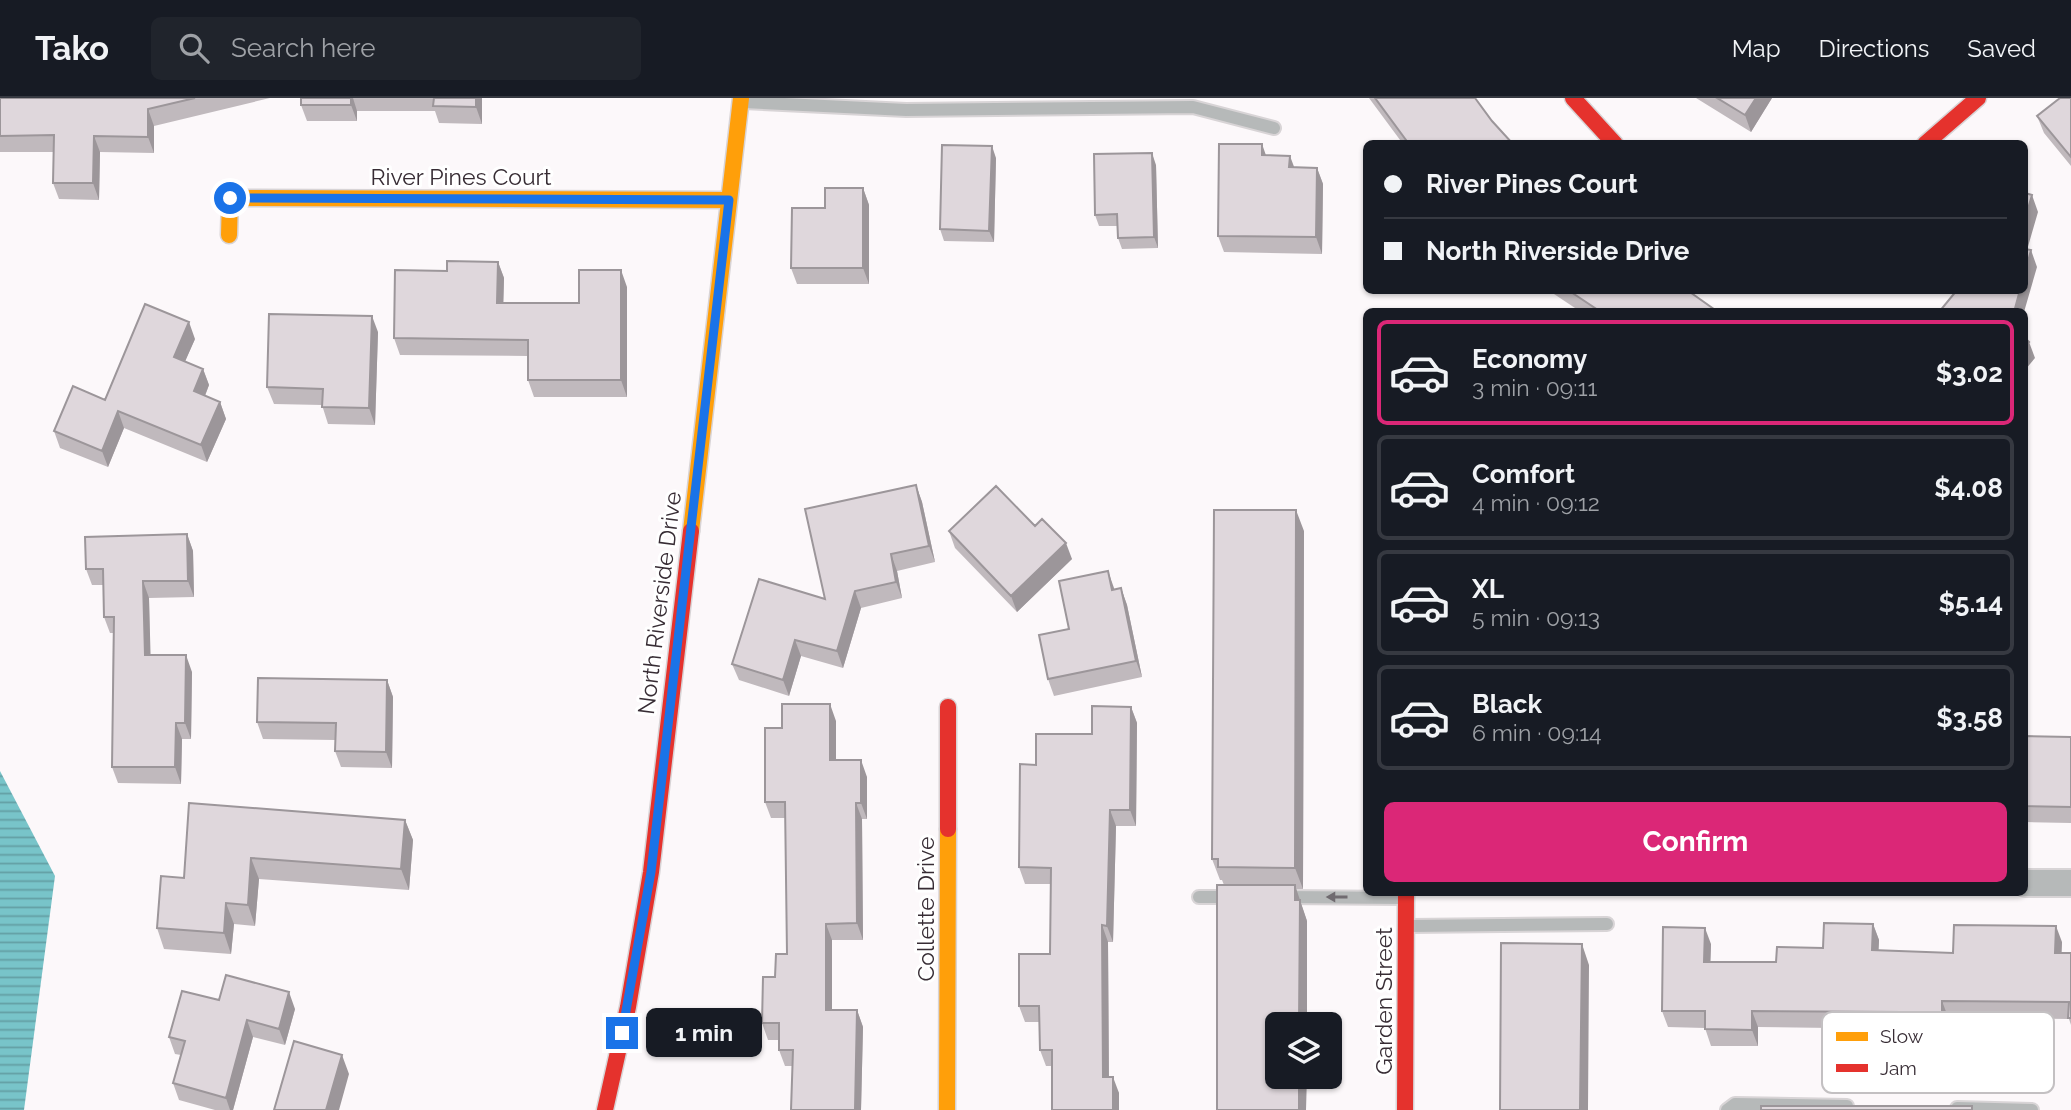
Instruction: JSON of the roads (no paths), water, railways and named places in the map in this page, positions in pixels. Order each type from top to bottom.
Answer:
[{"type":"street","points":[[1573,98],[1611,140]]},
{"type":"street","points":[[1930,140],[1978,98]]},
{"type":"street","name":"North Riverside Drive","points":[[605,1110],[628,1007],[651,872],[741,100]]},
{"type":"street","name":"River Pines Court","points":[[229,235],[230,198],[729,200]]},
{"type":"street","name":"Collette Drive","points":[[947,1110],[948,707]]},
{"type":"street","points":[[2028,883],[2071,883]]},
{"type":"street","name":"Garden Street","points":[[1405,1110],[1406,896]]},
{"type":"lane","points":[[741,100],[906,110],[1193,107],[1273,128]]},
{"type":"lane","points":[[1268,897],[1363,896]]},
{"type":"lane","points":[[1199,897],[1254,897]]},
{"type":"lane","points":[[1406,926],[1607,923]]},
{"type":"lane","points":[[1727,1110],[1735,1104],[1856,1106]]},
{"type":"lane","points":[[1950,1108],[2032,1110]]},
{"type":"water","points":[[0,771],[55,876],[24,1110],[0,1110]]}]
